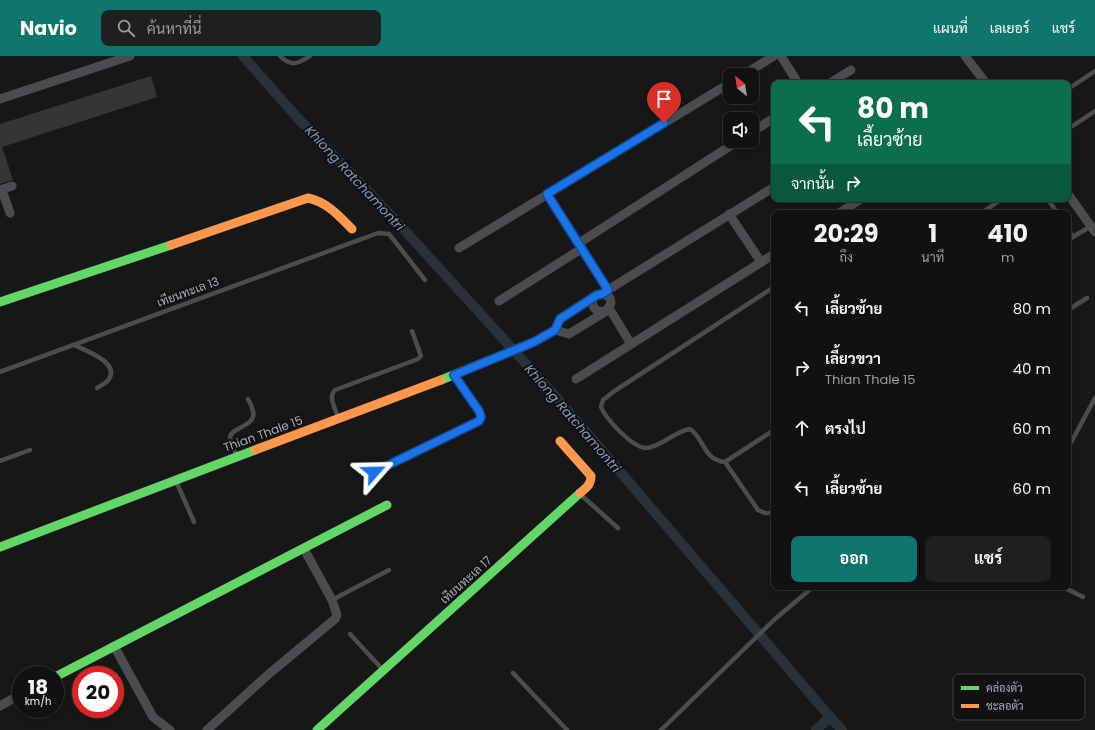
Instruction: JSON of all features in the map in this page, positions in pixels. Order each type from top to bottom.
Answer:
[{"type":"street","points":[[0,99],[130,56]]},
{"type":"street","points":[[754,68],[774,56]]},
{"type":"street","points":[[781,56],[796,80]]},
{"type":"street","points":[[965,56],[984,80]]},
{"type":"street","points":[[835,80],[852,70]]},
{"type":"street","points":[[459,248],[723,87]]},
{"type":"street","points":[[759,128],[771,120]]},
{"type":"street","points":[[499,301],[727,148]]},
{"type":"street","points":[[10,213],[1,190],[12,186]]},
{"type":"street","points":[[547,194],[580,246],[602,293],[608,296],[611,300],[607,310],[569,334],[555,330],[560,319],[602,293],[729,214],[771,189]]},
{"type":"street","points":[[0,302],[176,244],[308,198],[315,198],[322,202],[352,229]]},
{"type":"street","points":[[1071,198],[1093,229]]},
{"type":"street","points":[[844,210],[856,202]]},
{"type":"street","points":[[729,214],[761,262]]},
{"type":"street","points":[[576,379],[771,256]]},
{"type":"street","points":[[602,293],[592,302],[594,308],[599,312],[607,310]]},
{"type":"street","points":[[607,310],[631,344]]},
{"type":"street","name":"Thian Thale 15","points":[[0,547],[454,375],[534,342],[555,330]]},
{"type":"street","name":"เทียนทะเล 17","points":[[317,730],[539,528],[589,485],[591,476],[560,441]]},
{"type":"street","points":[[64,672],[387,505]]},
{"type":"street","points":[[208,730],[270,674],[335,619],[337,615],[332,600],[304,549]]},
{"type":"street","points":[[114,646],[153,717],[160,724],[170,730]]},
{"type":"street","points":[[0,706],[12,699]]},
{"type":"lane","points":[[280,56],[289,63],[293,64],[310,56]]},
{"type":"lane","points":[[1071,87],[1095,71]]},
{"type":"lane","points":[[1071,127],[1095,111]]},
{"type":"lane","points":[[986,210],[998,202]]},
{"type":"lane","points":[[1071,234],[1073,237],[1093,229]]},
{"type":"lane","name":"เทียนทะเล 13","points":[[0,372],[378,233],[383,232],[389,234],[394,239],[425,280]]},
{"type":"lane","points":[[771,289],[613,392],[603,400],[600,407],[612,424],[625,437],[644,448],[653,447],[690,428],[712,458],[717,461],[725,462],[771,432]]},
{"type":"lane","points":[[1071,308],[1087,298]]},
{"type":"lane","points":[[339,418],[332,398],[332,393],[335,390],[418,359],[421,356],[412,331]]},
{"type":"lane","points":[[74,345],[107,362],[111,375],[109,379],[97,388]]},
{"type":"lane","points":[[374,472],[479,421],[481,417],[479,411],[454,375]]},
{"type":"lane","points":[[1071,442],[1095,398]]},
{"type":"lane","points":[[237,456],[230,440],[230,436],[233,432],[246,425],[252,419],[253,410],[248,399]]},
{"type":"lane","points":[[0,461],[30,450]]},
{"type":"lane","points":[[725,462],[758,510],[764,513],[771,514]]},
{"type":"lane","points":[[175,480],[194,522]]},
{"type":"lane","points":[[579,494],[618,528]]},
{"type":"lane","points":[[332,600],[389,570]]},
{"type":"lane","points":[[661,730],[748,644],[809,590]]},
{"type":"lane","points":[[1069,590],[1083,597]]},
{"type":"lane","points":[[350,634],[383,670]]},
{"type":"lane","points":[[513,673],[567,730]]},
{"type":"building","points":[[151,76],[157,97],[2,147],[13,180],[0,184],[0,124]]},
{"type":"waterway","name":"Khlong Ratchamontri","points":[[243,56],[295,115],[398,223],[557,398],[830,717]]},
{"type":"waterway","name":"Khlong Ratchamontri","points":[[816,730],[830,717],[842,730]]},
{"type":"traffic: fast","points":[[0,302],[171,245]]},
{"type":"traffic: fast","points":[[441,380],[534,342],[555,330],[560,319],[595,296]]},
{"type":"traffic: fast","points":[[0,547],[255,450]]},
{"type":"traffic: fast","points":[[317,730],[580,493]]},
{"type":"traffic: fast","points":[[64,672],[387,505]]},
{"type":"traffic: slow","points":[[171,245],[308,198],[327,206],[352,229]]},
{"type":"traffic: slow","points":[[255,450],[441,380]]},
{"type":"traffic: slow","points":[[560,441],[591,476],[589,484],[580,493]]},
{"type":"route","points":[[374,472],[479,421],[481,417],[479,411],[454,375],[534,342],[555,330],[560,319],[597,295],[608,290],[547,194],[664,123]]}]
